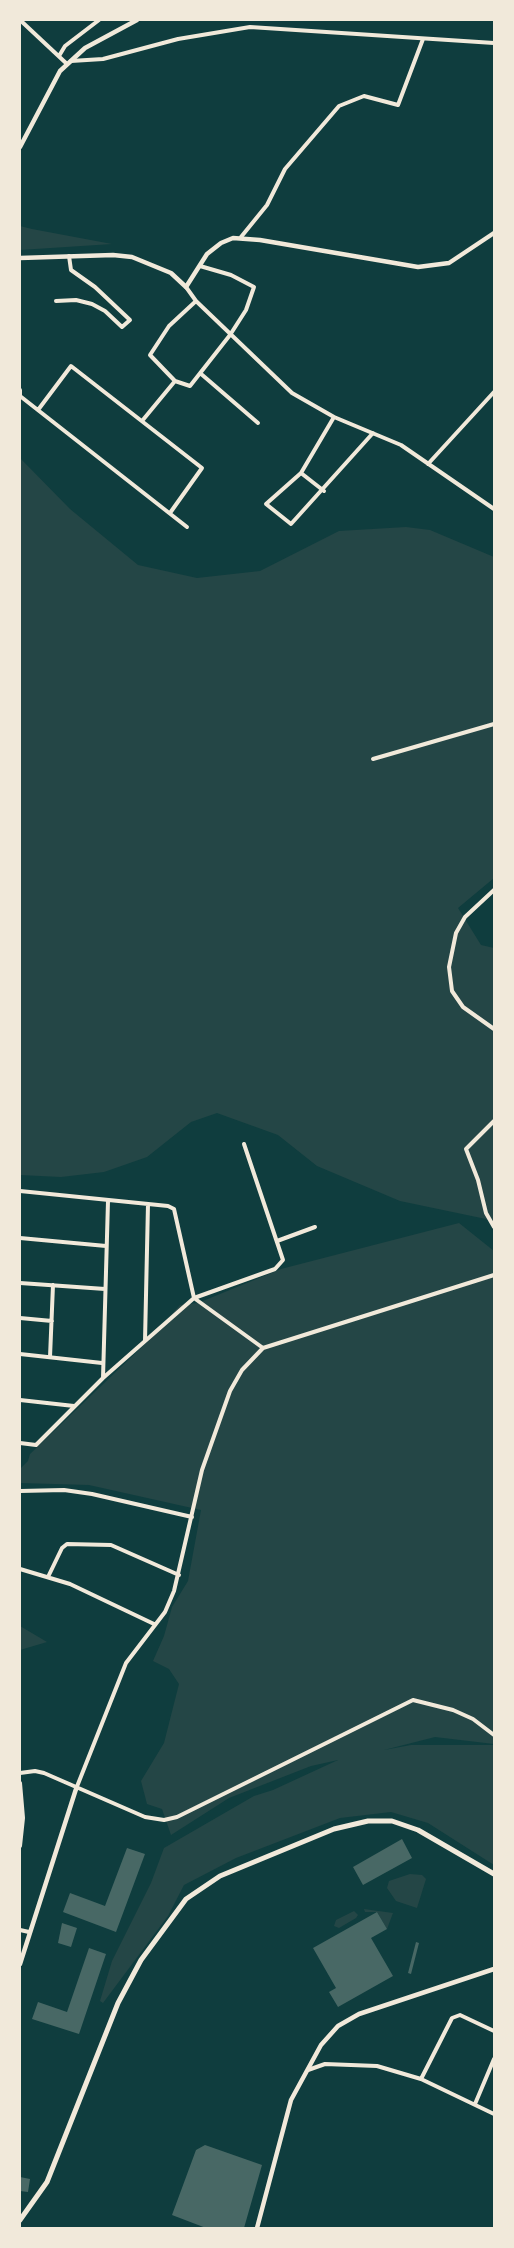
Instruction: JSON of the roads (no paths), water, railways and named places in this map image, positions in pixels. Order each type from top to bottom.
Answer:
[{"type":"main road","points":[[20,2220],[48,2182],[118,2002],[141,1960],[186,1899],[219,1876],[334,1829],[368,1821],[392,1821],[418,1830],[495,1874]]},
{"type":"street","points":[[20,20],[68,62],[104,59],[178,39],[250,27],[495,43]]},
{"type":"street","points":[[59,56],[65,46],[99,20]]},
{"type":"street","points":[[20,147],[53,82],[68,62],[85,48],[137,20]]},
{"type":"street","points":[[241,237],[267,206],[285,170],[339,106],[363,96],[398,105],[423,39]]},
{"type":"street","points":[[186,286],[207,254],[221,243],[241,237],[418,267],[449,263],[495,233]]},
{"type":"street","points":[[56,301],[76,300],[92,304],[122,327],[130,320],[95,286],[71,270],[69,256]]},
{"type":"street","points":[[20,258],[132,257],[171,273],[186,286],[196,300],[230,335],[292,393],[334,417],[401,445],[495,509]]},
{"type":"street","points":[[196,300],[169,326],[150,355],[175,381],[190,386],[230,335],[246,310],[254,288],[231,275],[200,266]]},
{"type":"street","points":[[38,410],[71,366],[142,421],[202,468],[170,513]]},
{"type":"street","points":[[200,373],[258,423]]},
{"type":"street","points":[[142,421],[175,381]]},
{"type":"street","points":[[20,390],[20,396],[186,527]]},
{"type":"street","points":[[428,464],[495,392]]},
{"type":"street","points":[[334,417],[301,473],[266,504],[291,524],[324,491],[373,433]]},
{"type":"street","points":[[301,473],[324,491]]},
{"type":"street","points":[[373,759],[495,724]]},
{"type":"street","points":[[495,890],[465,917],[456,933],[449,966],[452,991],[463,1007],[495,1029]]},
{"type":"street","points":[[495,1121],[466,1149],[478,1180],[486,1213],[495,1227]]},
{"type":"street","points":[[20,1443],[36,1445],[103,1378],[194,1298],[275,1269],[283,1260],[244,1144]]},
{"type":"street","points":[[20,1191],[168,1206],[174,1209],[194,1298],[263,1348]]},
{"type":"street","points":[[103,1378],[108,1201]]},
{"type":"street","points":[[145,1341],[148,1204]]},
{"type":"street","points":[[276,1241],[315,1227]]},
{"type":"street","points":[[20,1238],[106,1246]]},
{"type":"street","points":[[20,1964],[76,1789],[126,1663],[165,1612],[179,1575],[202,1470],[230,1391],[242,1370],[263,1348],[495,1275]]},
{"type":"street","points":[[20,1283],[105,1290]]},
{"type":"street","points":[[50,1357],[53,1285]]},
{"type":"street","points":[[20,1318],[52,1322]]},
{"type":"street","points":[[20,1354],[102,1363]]},
{"type":"street","points":[[20,1400],[74,1406]]},
{"type":"street","points":[[20,1491],[64,1490],[92,1494],[192,1517]]},
{"type":"street","points":[[48,1577],[62,1548],[67,1544],[111,1545],[179,1575]]},
{"type":"street","points":[[20,1569],[69,1584],[154,1624]]},
{"type":"street","points":[[20,1773],[35,1771],[145,1817],[164,1820],[177,1817],[413,1701],[453,1710],[473,1719],[495,1735]]},
{"type":"street","points":[[20,1783],[23,1818],[20,1846]]},
{"type":"street","points":[[20,1929],[29,1932]]},
{"type":"street","points":[[256,2229],[291,2100],[304,2072],[321,2045],[338,2026],[359,2014],[495,1969]]},
{"type":"street","points":[[421,2079],[452,2018],[460,2015],[495,2031]]},
{"type":"street","points":[[475,2104],[495,2059]]},
{"type":"street","points":[[304,2072],[325,2064],[377,2066],[421,2079],[495,2114]]}]
